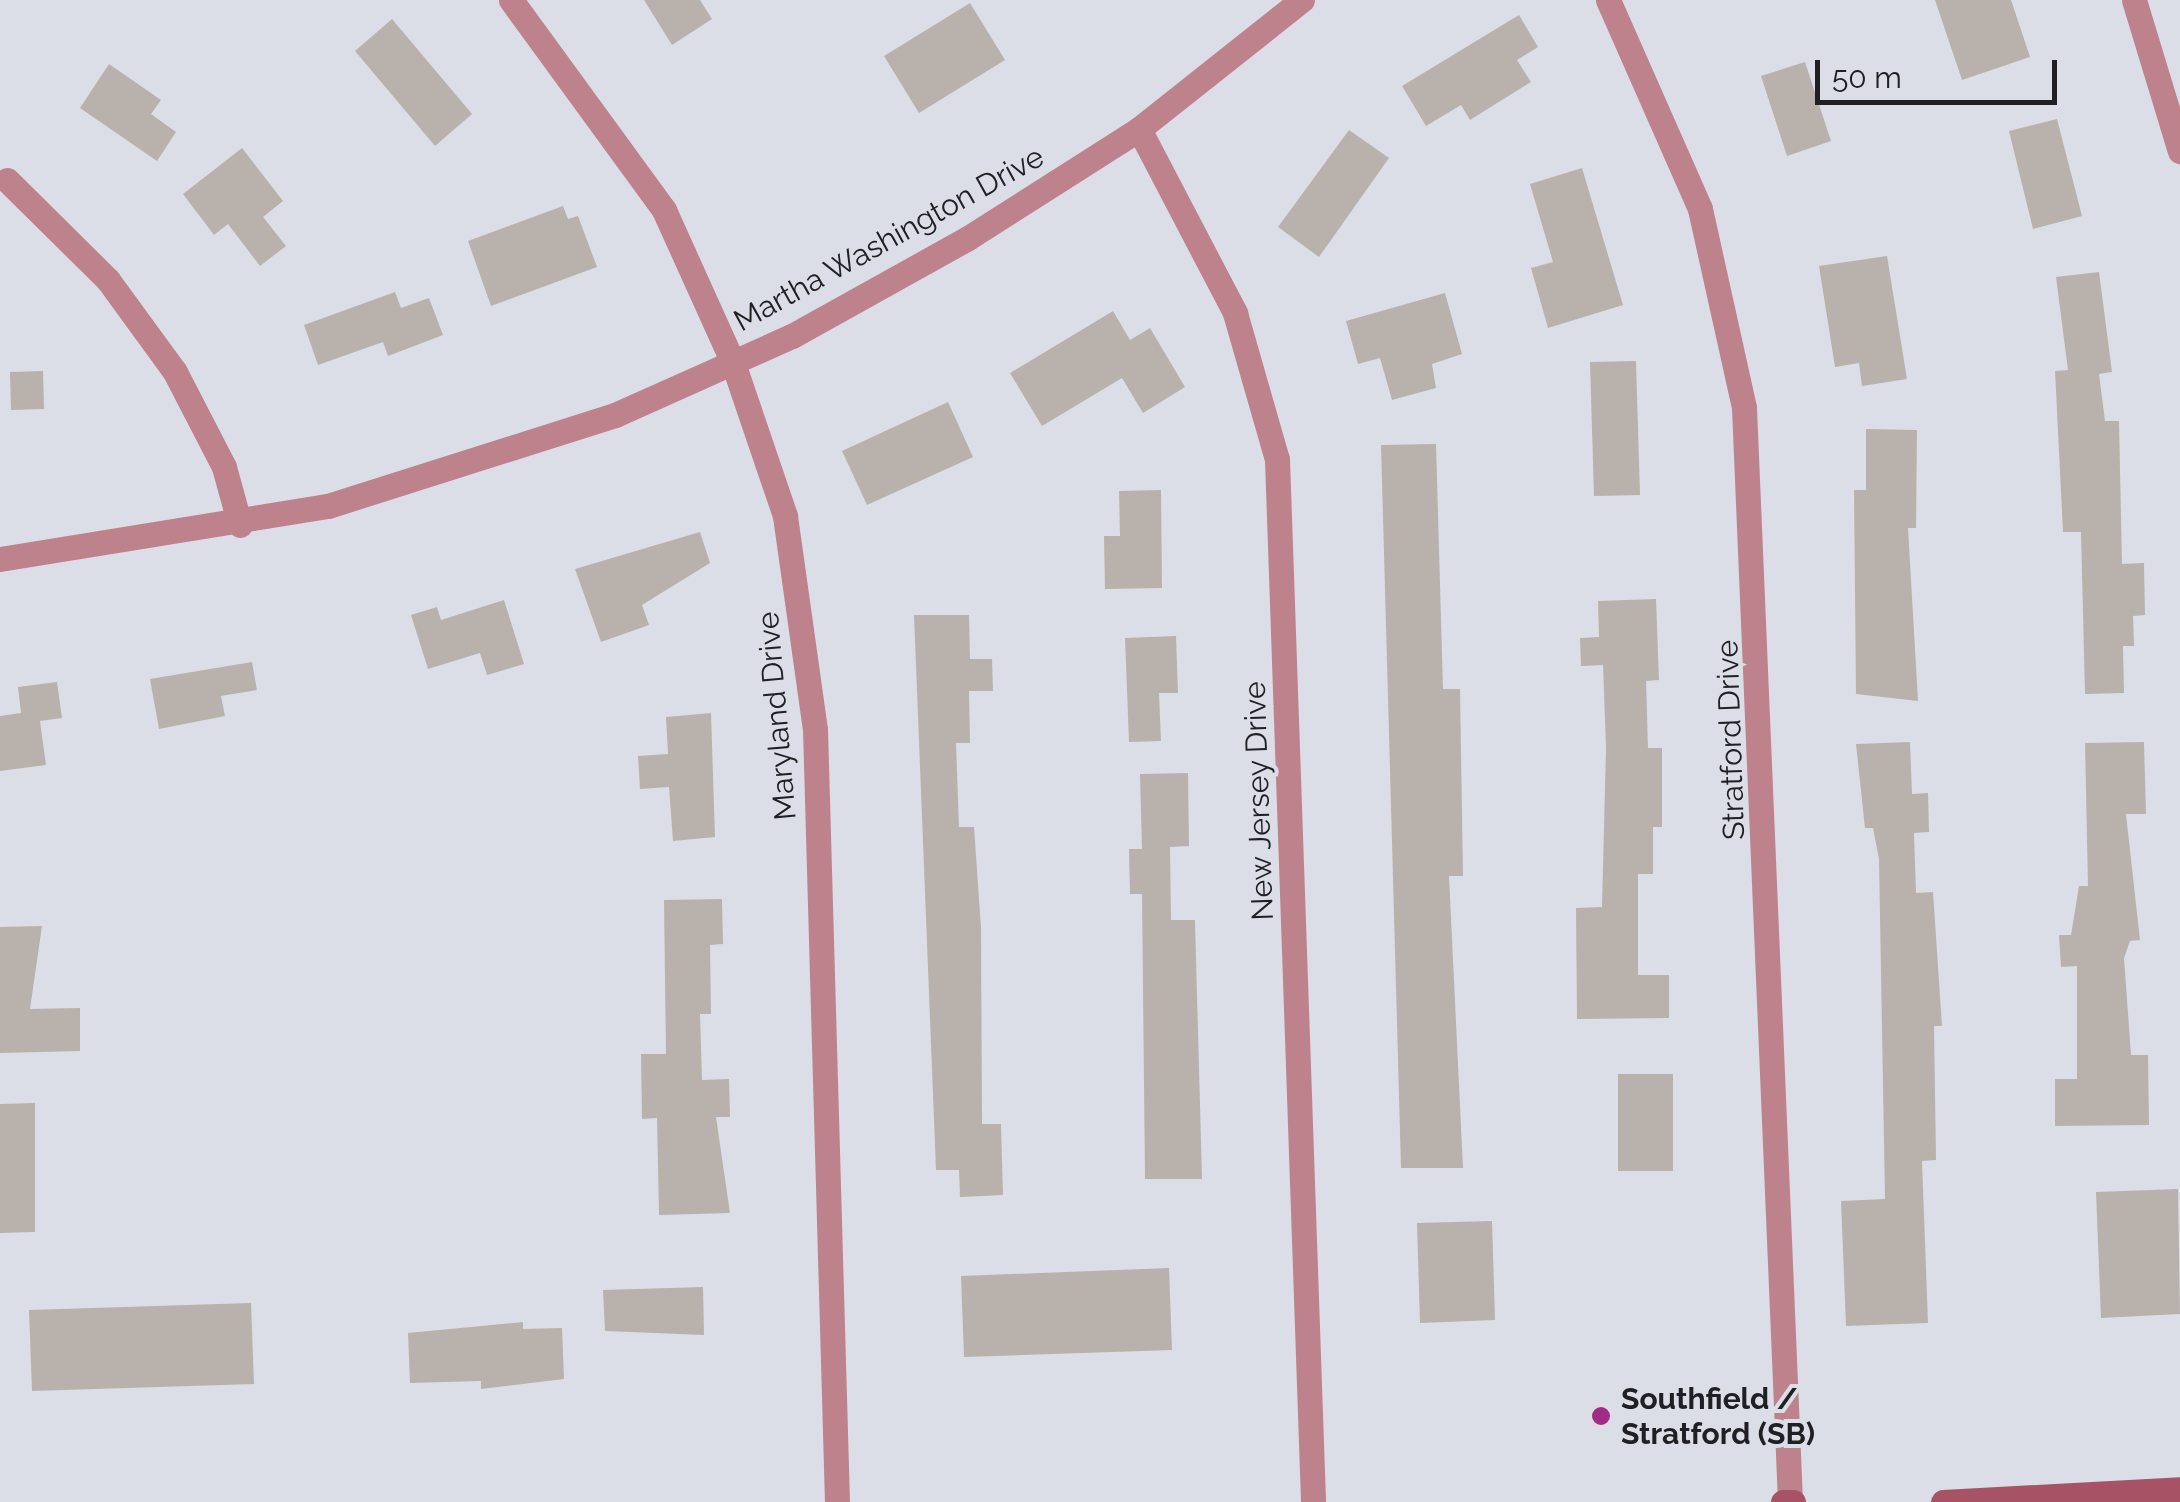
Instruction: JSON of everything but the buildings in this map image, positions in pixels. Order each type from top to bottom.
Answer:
[{"type":"main road","points":[[1944,1502],[2180,1489]]},
{"type":"street","name":"Maryland Drive","points":[[511,0],[650,184],[733,363],[784,516],[812,697],[837,1502]]},
{"type":"street","name":"Martha Washington Drive","points":[[0,559],[240,525],[518,450],[733,363],[892,282],[1139,129],[1302,0]]},
{"type":"street","name":"Stratford Drive","points":[[1608,0],[1700,208],[1744,408],[1789,1502]]},
{"type":"street","points":[[2134,0],[2179,142]]},
{"type":"street","name":"New Jersey Drive","points":[[1139,129],[1236,313],[1277,459],[1313,1502]]},
{"type":"street","points":[[7,180],[87,256],[175,372],[224,467],[240,525]]},
{"type":"place","name":"Southfield / Stratford (SB)","points":[[1601,1416]]}]
